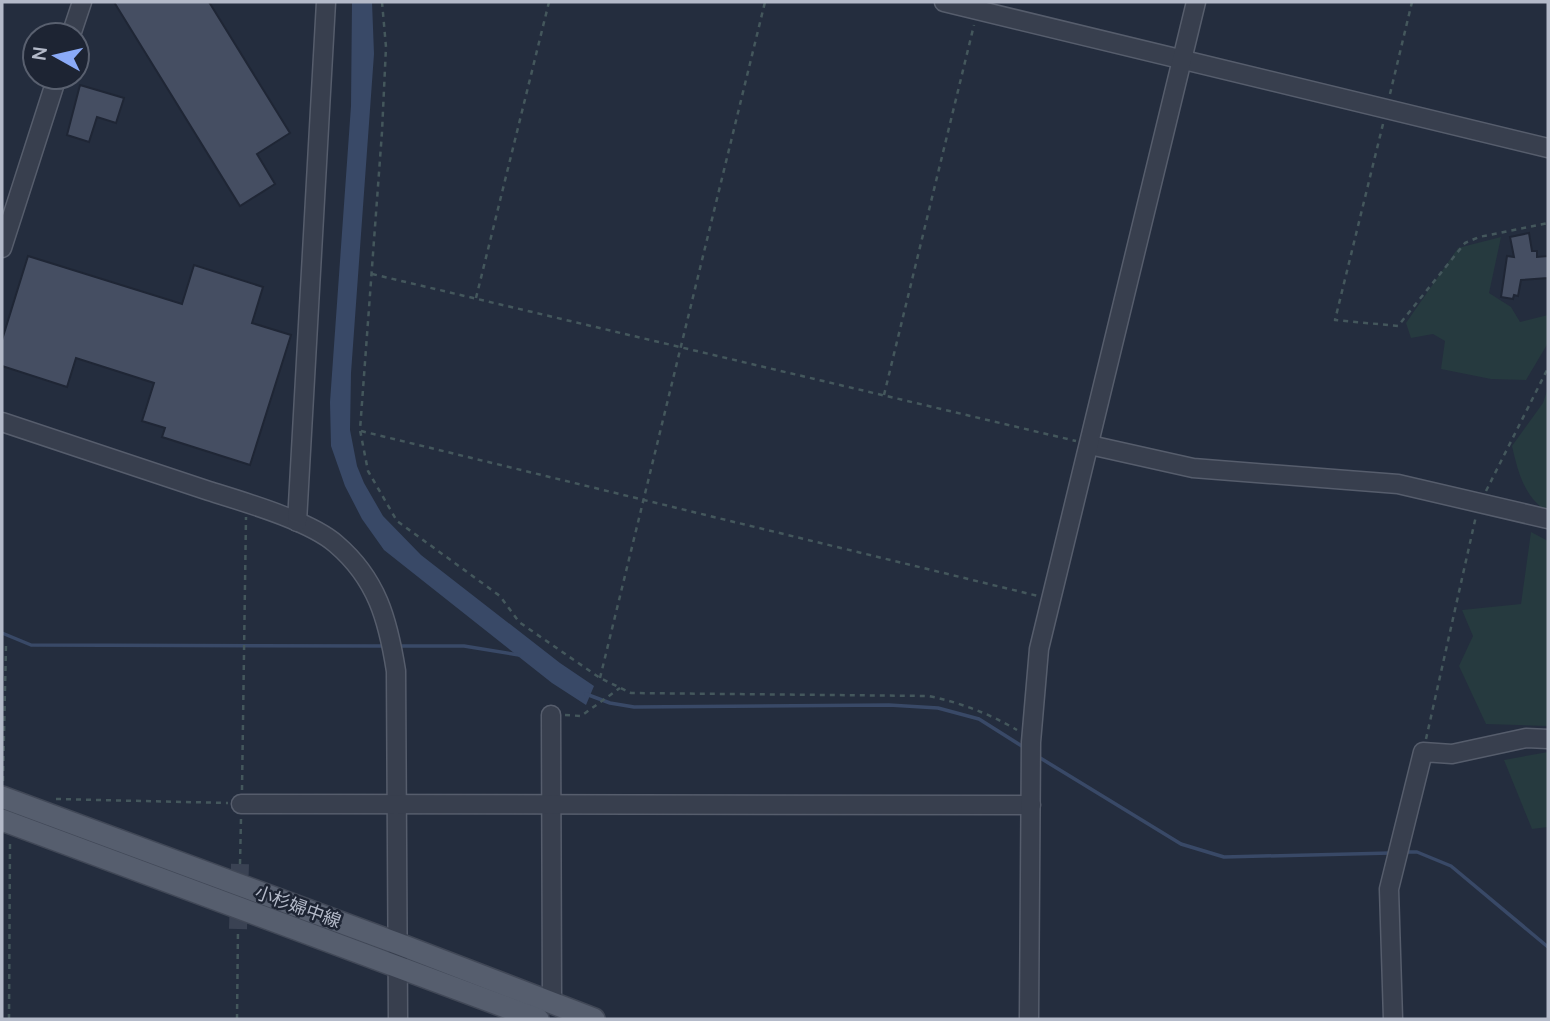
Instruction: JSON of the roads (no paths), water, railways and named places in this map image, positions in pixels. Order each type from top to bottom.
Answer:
[{"type":"main road","name":"小杉婦中線","points":[[3,797],[399,944],[545,1011]]},
{"type":"main road","name":"小杉婦中線","points":[[6,821],[399,967],[545,1011],[594,1019]]},
{"type":"street","points":[[76,21],[82,2]]},
{"type":"street","points":[[297,522],[326,2]]},
{"type":"street","points":[[944,2],[1548,148]]},
{"type":"street","points":[[1029,1019],[1030,761],[1039,649],[1196,2]]},
{"type":"street","points":[[2,248],[52,91]]},
{"type":"street","points":[[2,422],[297,522],[334,542],[357,565],[380,601],[391,635],[396,671],[398,1019]]},
{"type":"street","points":[[1090,445],[1193,468],[1398,484],[1548,519]]},
{"type":"street","points":[[545,1011],[552,804],[551,715]]},
{"type":"street","points":[[1393,1019],[1389,888],[1423,752],[1452,754],[1526,738],[1548,739]]},
{"type":"street","points":[[242,804],[1031,805]]},
{"type":"water","points":[[352,2],[372,2],[374,54],[351,373],[350,430],[357,466],[383,516],[421,555],[560,663],[594,686],[586,705],[552,683],[384,550],[362,519],[345,486],[331,446],[330,402],[351,106]]},
{"type":"waterway","points":[[2,633],[31,645],[387,646]]},
{"type":"waterway","points":[[398,646],[464,646],[519,655]]},
{"type":"waterway","points":[[586,694],[610,703],[634,707],[889,705],[938,708],[979,719],[1025,748]]},
{"type":"waterway","points":[[1037,756],[1181,844],[1224,857],[1391,853]]},
{"type":"waterway","points":[[1406,852],[1417,852],[1451,866],[1548,947]]},
{"type":"tunnel","points":[[238,929],[240,864]]}]
